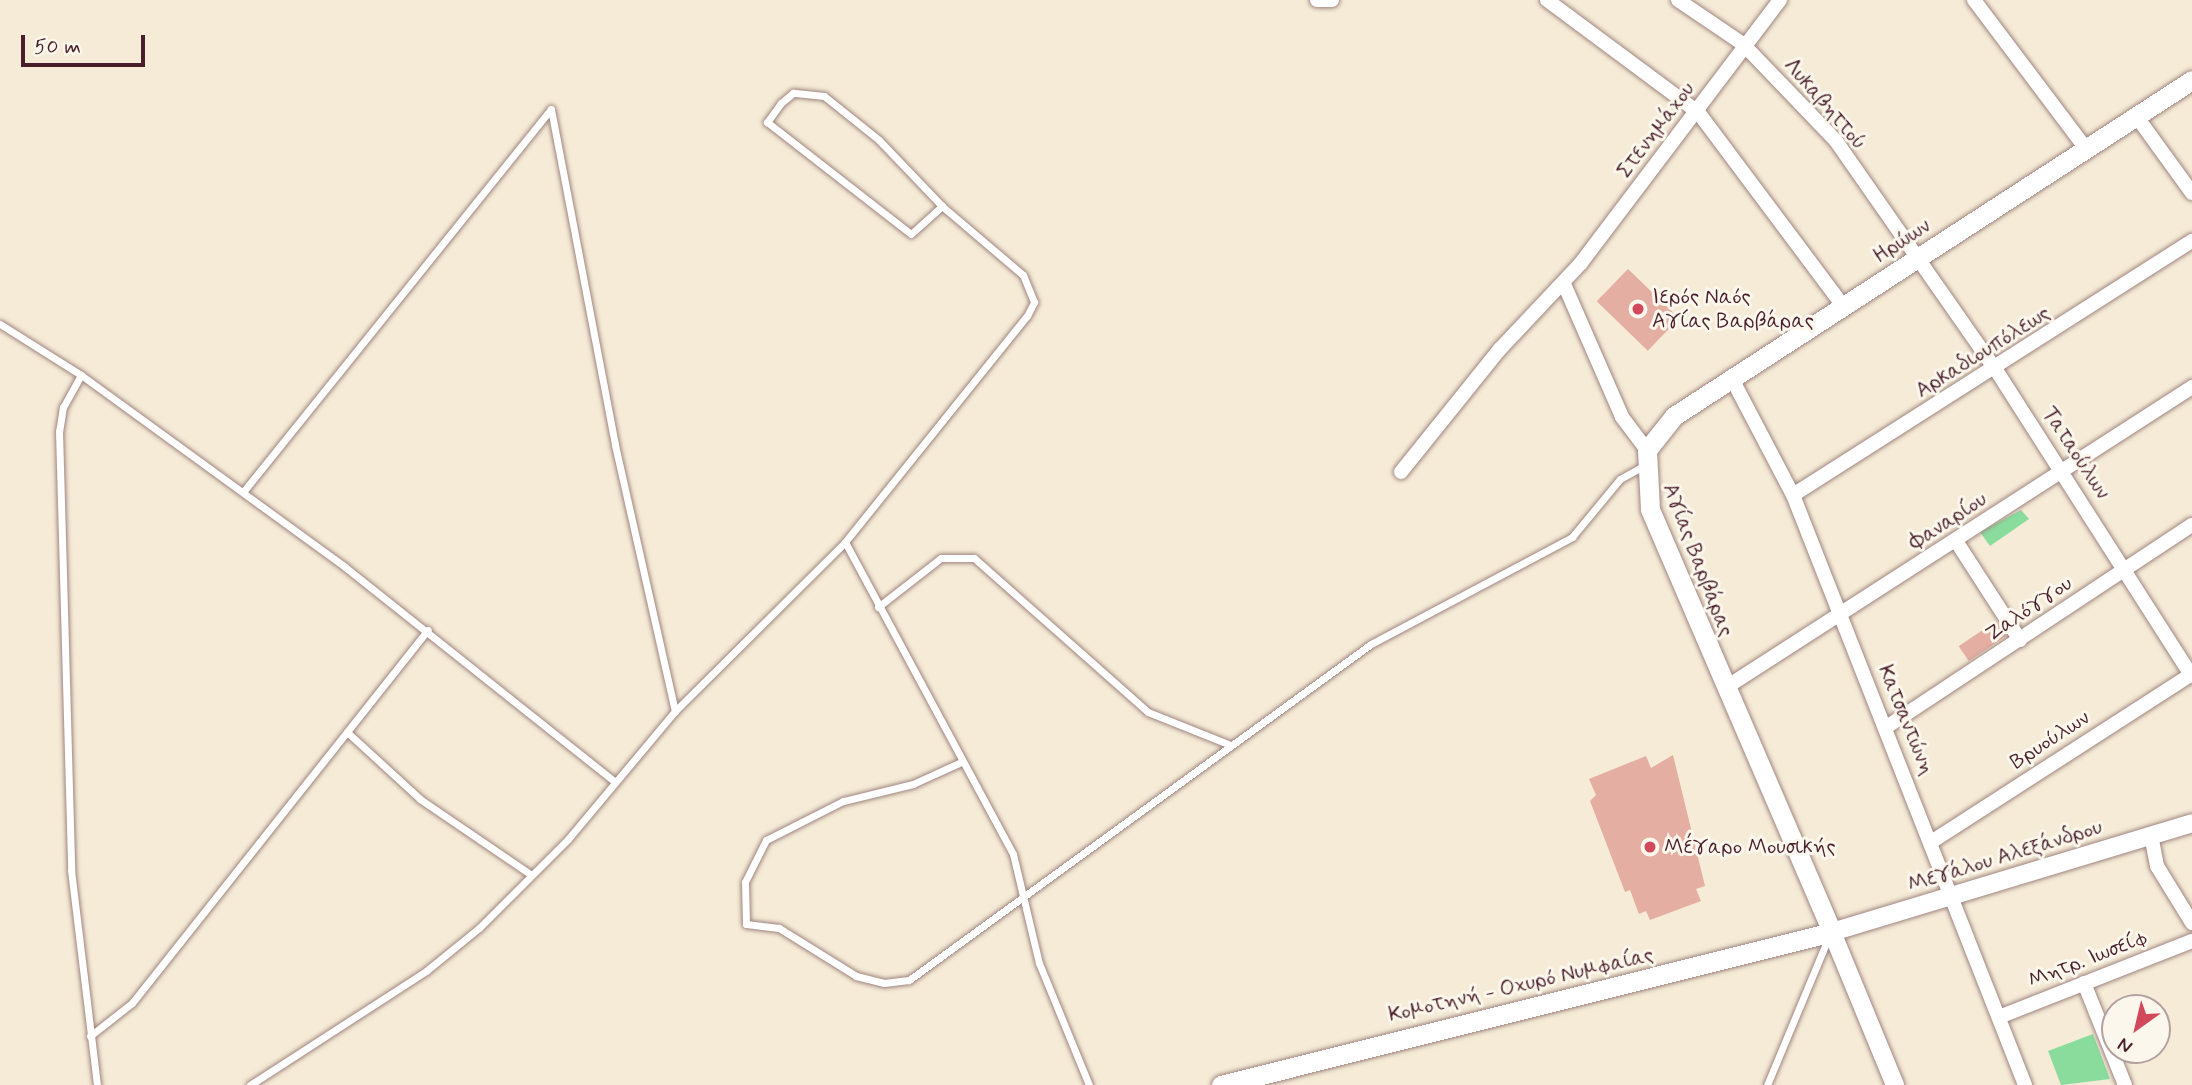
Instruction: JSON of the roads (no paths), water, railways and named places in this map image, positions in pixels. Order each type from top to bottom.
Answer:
[{"type":"main road","name":"Ηρώων","points":[[1645,458],[1674,416],[2192,80]]},
{"type":"main road","name":"Αγίας Βαρβάρας","points":[[1645,458],[1650,509],[1832,932]]},
{"type":"main road","name":"Κομοτηνή - Οχυρό Νυμφαίας","points":[[1221,1085],[1832,932]]},
{"type":"street","points":[[1547,0],[1564,4],[1698,112],[1843,306]]},
{"type":"street","name":"Λυκαβηττού","points":[[1678,0],[1743,44],[1836,141],[1914,260]]},
{"type":"street","name":"Στενημάχου","points":[[1564,284],[1698,112],[1743,44],[1780,0]]},
{"type":"street","points":[[1974,0],[2087,150]]},
{"type":"street","points":[[2137,117],[2192,193]]},
{"type":"street","name":"Αρκαδιουπόλεως","points":[[1793,495],[1996,370],[2192,241]]},
{"type":"street","name":"Ταταούλων","points":[[1914,260],[1996,370],[2127,568],[2192,675]]},
{"type":"street","points":[[1401,472],[1500,349],[1564,284]]},
{"type":"street","name":"Αγίας Βαρβάρας","points":[[1564,284],[1622,417],[1645,458]]},
{"type":"street","name":"Κατσαντώνη","points":[[1731,377],[1793,495],[1840,615],[1888,726],[2025,1085]]},
{"type":"street","name":"Φαναρίου","points":[[1725,688],[2192,387]]},
{"type":"street","name":"Ζαλόγγου","points":[[1888,726],[2192,525]]},
{"type":"street","points":[[1956,541],[2020,640]]},
{"type":"street","name":"Βρυούλων","points":[[1931,842],[2192,675]]},
{"type":"street","name":"Μεγάλου Αλεξάνδρου","points":[[1832,932],[2192,823]]},
{"type":"street","points":[[2151,835],[2157,866],[2192,923]]},
{"type":"street","name":"Αγίας Βαρβάρας","points":[[1832,932],[1895,1085]]},
{"type":"street","name":"Μητρ. Ιωσείφ","points":[[1999,1017],[2192,941]]},
{"type":"street","points":[[2084,983],[2121,1084]]},
{"type":"lane","points":[[250,1085],[453,951],[530,874],[675,711],[845,542],[931,441],[1034,302],[1023,275],[942,206],[879,140],[824,96],[793,93],[767,122],[911,234],[942,206]]},
{"type":"lane","points":[[243,492],[551,109],[615,445],[675,711]]},
{"type":"lane","points":[[0,324],[81,375],[243,492],[428,630],[614,781]]},
{"type":"lane","points":[[81,375],[63,407],[59,431],[71,870],[97,1085]]},
{"type":"lane","points":[[959,763],[913,784],[843,801],[766,840],[745,882],[746,924],[779,928],[856,976],[897,983],[925,972],[1228,744],[1382,637],[1573,537],[1620,479],[1645,458]]},
{"type":"lane","points":[[845,542],[959,763],[1013,854],[1026,896],[1039,962],[1089,1085]]},
{"type":"lane","points":[[877,607],[941,558],[974,558],[1148,712],[1228,744]]},
{"type":"lane","points":[[90,1036],[132,1003],[428,630]]},
{"type":"lane","points":[[347,732],[420,799],[530,874]]},
{"type":"lane","points":[[1767,1085],[1832,932]]},
{"type":"place","name":"Ιερός Ναός Αγίας Βαρβάρας","points":[[1638,309]]},
{"type":"place","name":"Μέγαρο Μουσικής","points":[[1650,847]]}]
